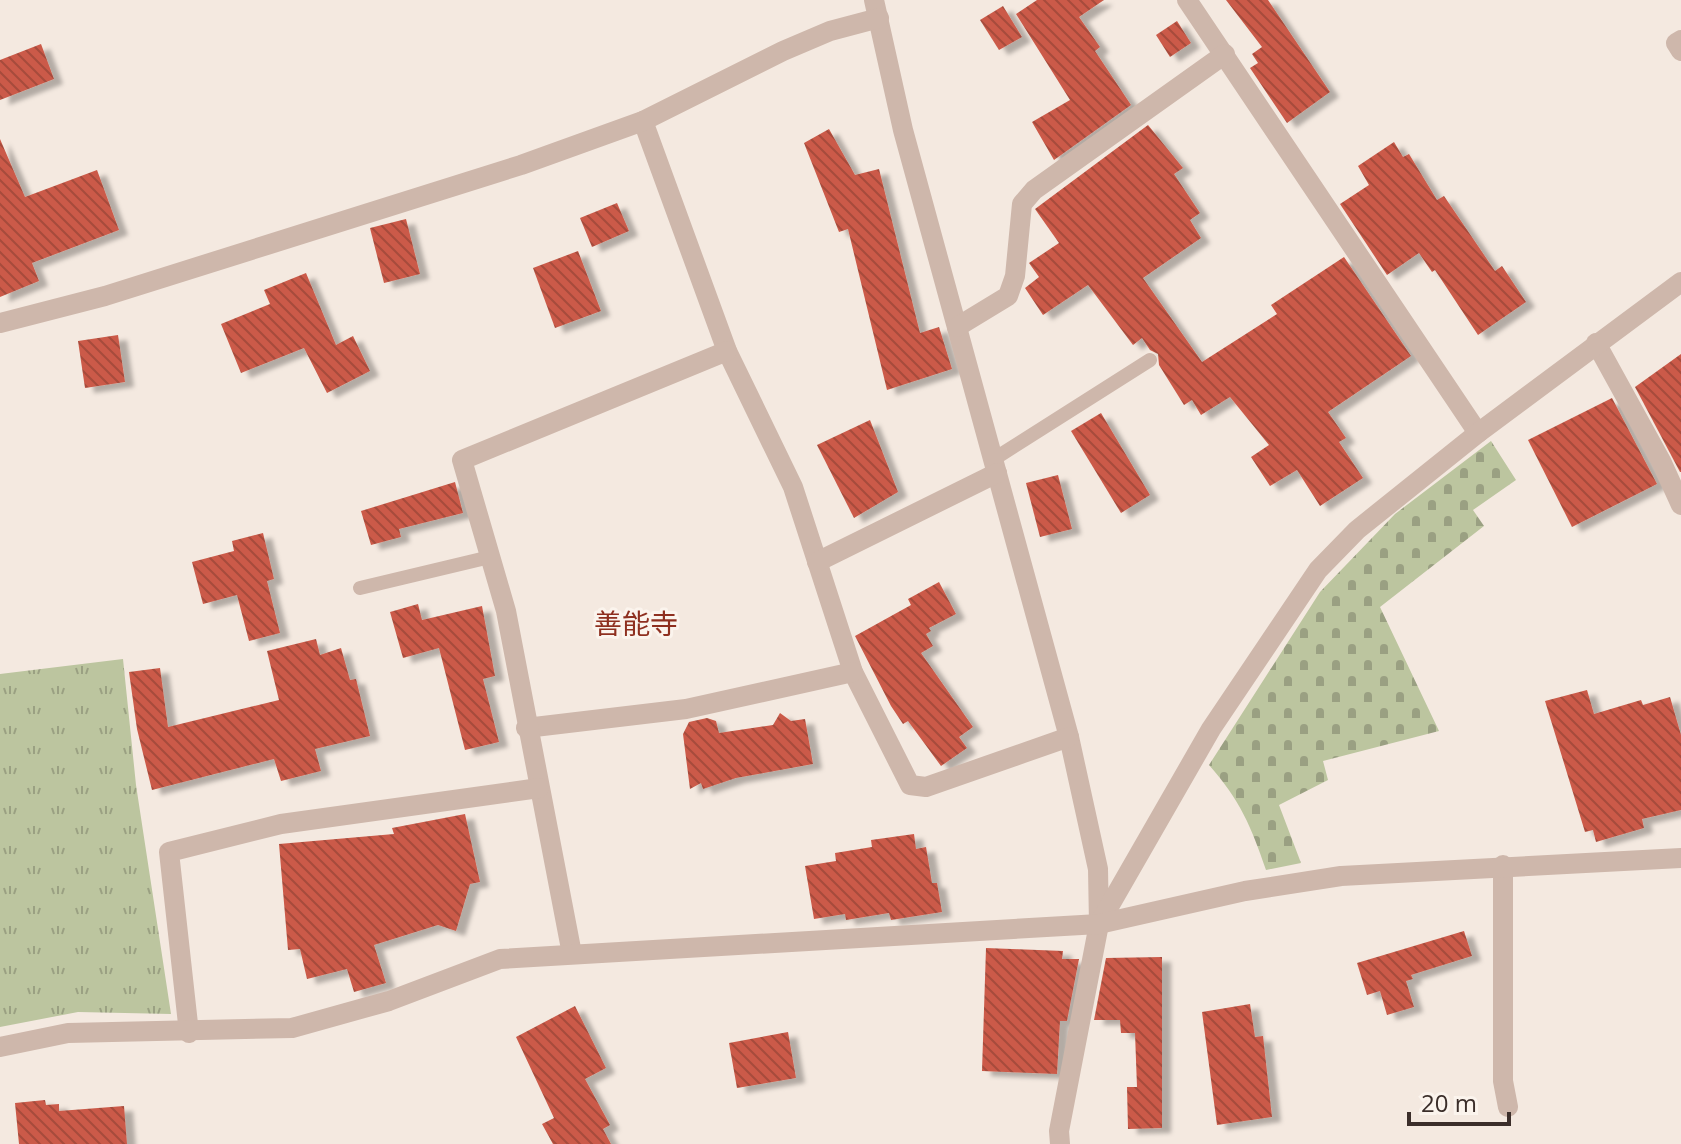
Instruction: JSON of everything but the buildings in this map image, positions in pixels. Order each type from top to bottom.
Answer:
[{"type":"street","points":[[1187,0],[1478,433]]},
{"type":"street","points":[[0,323],[105,296],[291,239],[643,121],[783,51],[877,9],[903,130],[1069,737],[1098,869],[1099,924],[1059,1131],[1060,1144]]},
{"type":"street","points":[[1681,40],[1676,43],[1681,51]]},
{"type":"street","points":[[957,327],[1008,296],[1015,276],[1022,204],[1034,190],[1225,54]]},
{"type":"street","points":[[643,121],[727,351],[793,487],[853,672],[910,785],[926,787],[1069,737]]},
{"type":"street","points":[[1099,924],[1219,717],[1318,570],[1357,530],[1478,433],[1596,343],[1680,285]]},
{"type":"street","points":[[1596,343],[1661,461],[1681,505]]},
{"type":"street","points":[[572,954],[526,728],[506,611],[462,460],[727,351]]},
{"type":"street","points":[[817,562],[996,466]]},
{"type":"street","points":[[526,728],[686,709],[853,672]]},
{"type":"street","points":[[189,1033],[169,852],[281,824],[539,788]]},
{"type":"street","points":[[0,1047],[68,1033],[189,1033],[292,1028],[389,1001],[500,959],[1099,924],[1245,891],[1341,876],[1503,865],[1681,858]]},
{"type":"street","points":[[1503,865],[1503,1081],[1508,1107]]},
{"type":"lane","points":[[996,466],[1150,360]]},
{"type":"lane","points":[[360,588],[490,557]]},
{"type":"green space","points":[[1491,441],[1516,480],[1473,510],[1484,526],[1380,607],[1439,731],[1323,761],[1328,780],[1279,805],[1301,863],[1266,870],[1244,814],[1209,765],[1320,592],[1395,514]]},
{"type":"green space","points":[[123,659],[136,785],[171,1014],[78,1012],[0,1027],[0,674]]},
{"type":"district","name":"善能寺","points":[[636,623]]}]
